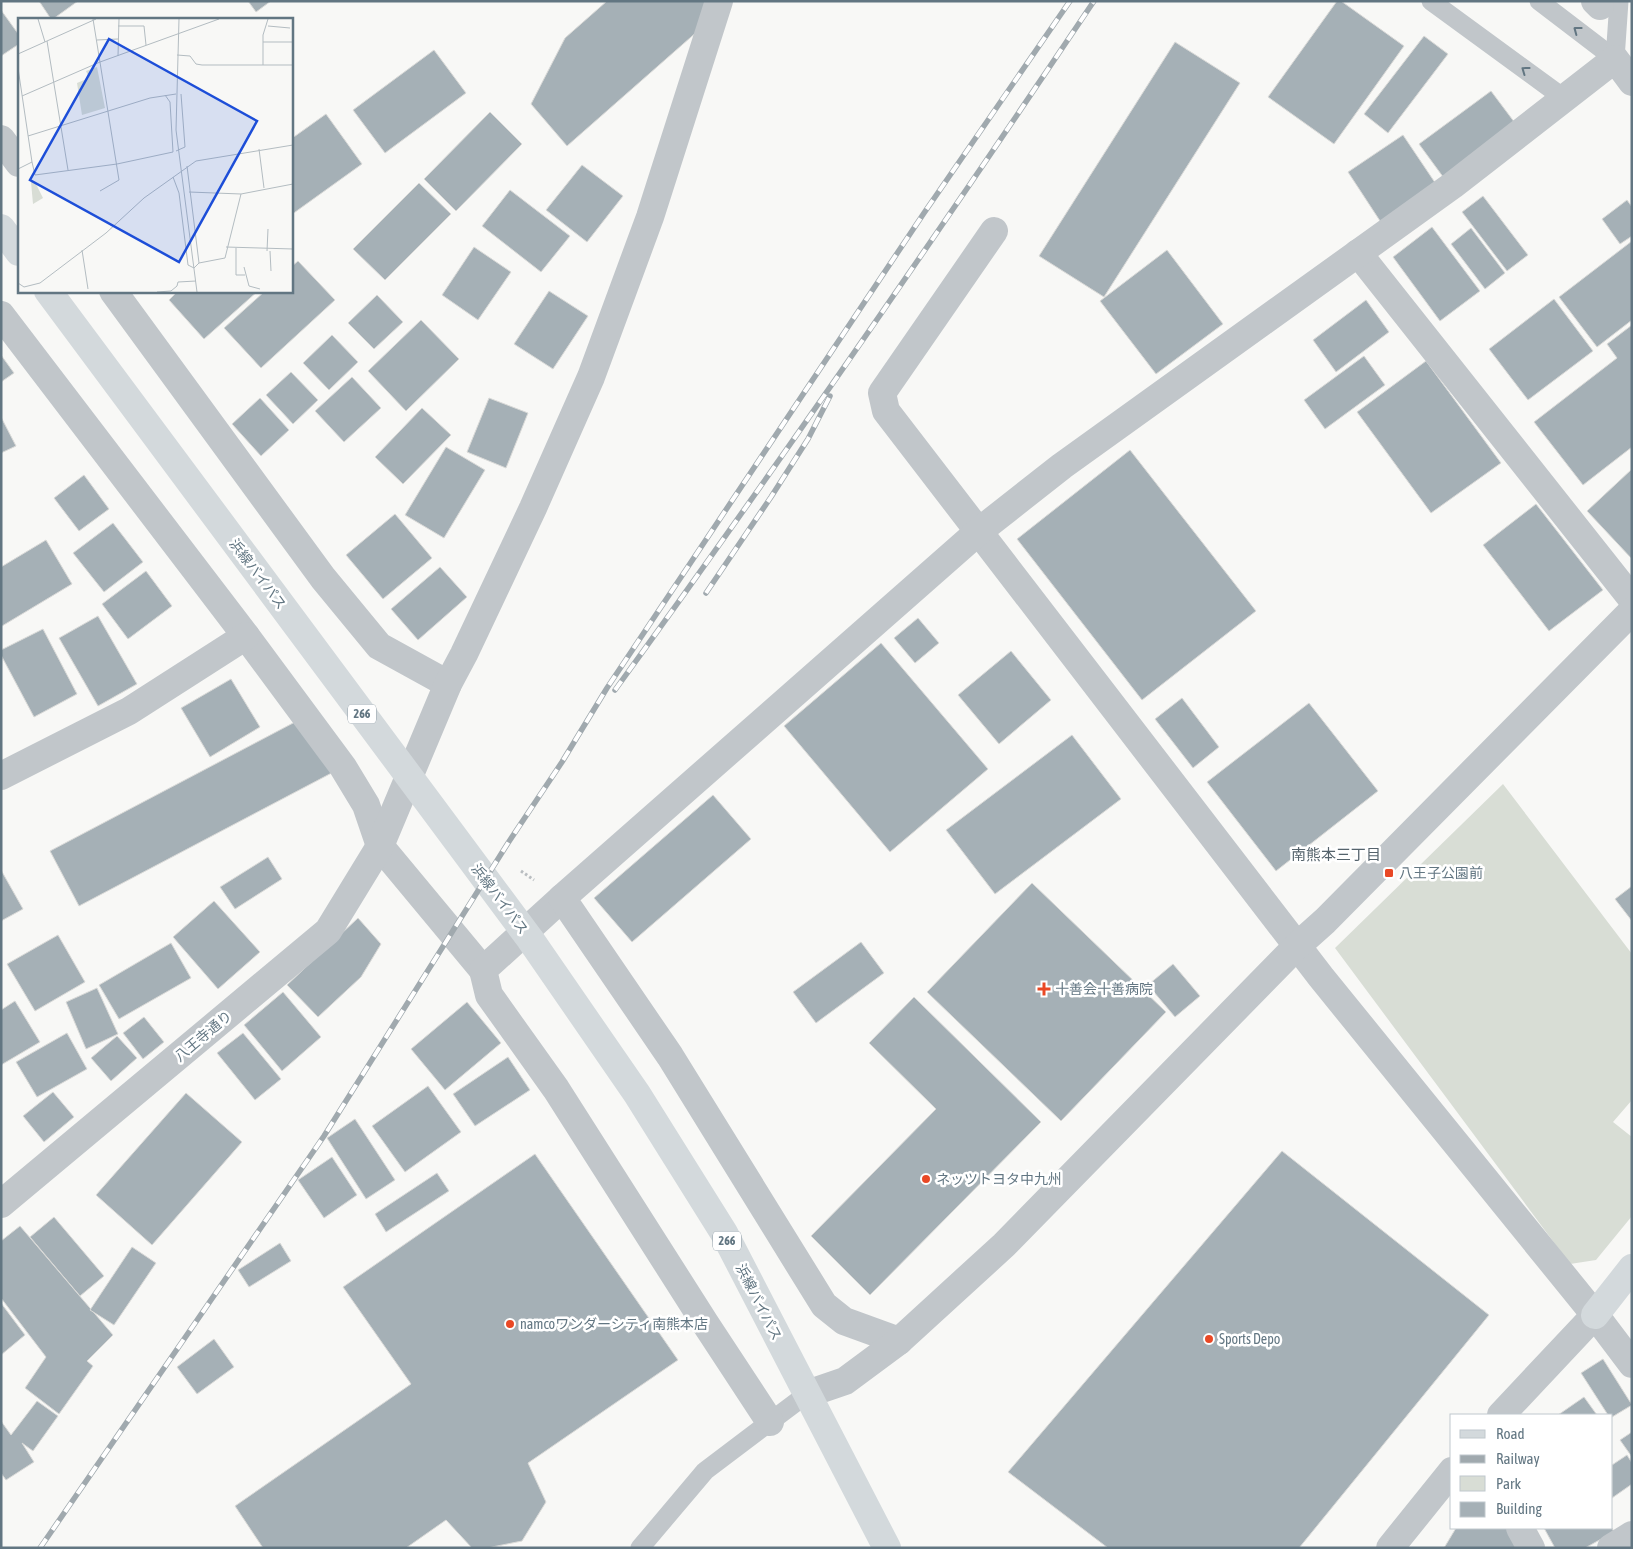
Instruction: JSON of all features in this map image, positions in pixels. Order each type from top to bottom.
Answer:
[{"type":"main road","points":[[1,228],[18,251]]},
{"type":"main road","name":"浜線バイパス","points":[[49,292],[530,939],[637,1094],[724,1233],[887,1548]]},
{"type":"main road","points":[[1595,1315],[1632,1268]]},
{"type":"street","name":"八王寺通り","points":[[1,1204],[328,931],[380,846],[448,684],[533,508],[590,377],[650,217],[719,1]]},
{"type":"street","points":[[483,970],[562,898],[978,532],[1070,460],[1453,185],[1615,59],[1632,82]]},
{"type":"street","points":[[1,139],[18,162]]},
{"type":"street","points":[[994,231],[882,393],[886,411],[1297,946],[1595,1315],[1632,1364]]},
{"type":"street","points":[[1358,253],[1632,599]]},
{"type":"street","points":[[114,292],[323,578],[379,646],[448,684]]},
{"type":"street","points":[[1,316],[246,636],[343,767],[366,805],[380,846],[483,970],[489,995],[556,1089],[770,1422]]},
{"type":"street","points":[[807,1394],[845,1381],[899,1341],[1004,1245],[1297,946],[1325,921],[1632,611]]},
{"type":"street","points":[[1,776],[129,712],[246,636]]},
{"type":"street","points":[[562,898],[670,1056],[824,1305],[844,1321],[899,1341]]},
{"type":"street","points":[[1501,1414],[1595,1315]]},
{"type":"street","points":[[1390,1548],[1450,1473]]},
{"type":"street","points":[[1521,1529],[1531,1548]]},
{"type":"street","points":[[1611,1548],[1632,1535]]},
{"type":"lane","points":[[1431,1],[1564,98]]},
{"type":"lane","points":[[1539,1],[1615,59]]},
{"type":"lane","points":[[1605,3],[1615,59]]},
{"type":"lane","points":[[640,1548],[705,1471],[807,1394]]},
{"type":"green space","points":[[1503,784],[1632,954],[1632,1100],[1613,1122],[1632,1137],[1632,1216],[1596,1260],[1570,1264],[1335,948]]},
{"type":"building","points":[[39,1],[78,1],[54,18],[50,18]]},
{"type":"building","points":[[248,1],[271,1],[256,12]]},
{"type":"building","points":[[607,1],[732,1],[567,146],[531,104],[565,38]]},
{"type":"building","points":[[1337,1],[1341,1],[1404,46],[1334,144],[1268,97]]},
{"type":"building","points":[[1,10],[18,34],[18,45],[1,56]]},
{"type":"building","points":[[1424,36],[1448,54],[1388,133],[1364,114]]},
{"type":"building","points":[[1175,42],[1240,83],[1104,297],[1039,256]]},
{"type":"building","points":[[434,50],[466,93],[385,153],[353,110]]},
{"type":"building","points":[[1491,91],[1521,131],[1449,185],[1419,144]]},
{"type":"building","points":[[490,112],[522,144],[456,211],[424,179]]},
{"type":"building","points":[[326,114],[362,164],[292,214],[292,138]]},
{"type":"building","points":[[1403,135],[1440,190],[1384,227],[1348,172]]},
{"type":"building","points":[[582,165],[623,196],[587,242],[546,210]]},
{"type":"building","points":[[419,183],[451,214],[385,280],[353,249]]},
{"type":"building","points":[[510,190],[570,236],[541,272],[482,226]]},
{"type":"building","points":[[1483,196],[1528,255],[1507,271],[1462,212]]},
{"type":"building","points":[[1627,200],[1632,207],[1632,236],[1620,244],[1602,219]]},
{"type":"building","points":[[1432,227],[1480,291],[1440,321],[1393,257]]},
{"type":"building","points":[[1471,228],[1505,273],[1485,289],[1451,244]]},
{"type":"building","points":[[1632,241],[1632,320],[1597,347],[1559,297]]},
{"type":"building","points":[[474,247],[511,272],[478,320],[442,295]]},
{"type":"building","points":[[1167,250],[1223,324],[1156,374],[1100,301]]},
{"type":"building","points":[[298,261],[335,300],[261,368],[224,328],[264,292],[292,292],[292,266]]},
{"type":"building","points":[[549,291],[588,316],[553,369],[514,344]]},
{"type":"building","points":[[177,292],[257,292],[204,339],[169,300]]},
{"type":"building","points":[[377,295],[403,322],[374,349],[348,323]]},
{"type":"building","points":[[1554,299],[1593,351],[1528,400],[1489,349]]},
{"type":"building","points":[[1366,300],[1389,332],[1336,372],[1313,340]]},
{"type":"building","points":[[421,320],[459,359],[406,411],[368,371]]},
{"type":"building","points":[[1632,325],[1632,447],[1583,485],[1534,422],[1617,358],[1607,344]]},
{"type":"building","points":[[332,335],[358,362],[329,390],[303,363]]},
{"type":"building","points":[[1,355],[14,373],[1,382]]},
{"type":"building","points":[[1364,356],[1385,385],[1325,429],[1304,400]]},
{"type":"building","points":[[1426,361],[1501,463],[1431,513],[1357,412]]},
{"type":"building","points":[[291,372],[318,400],[293,424],[266,395]]},
{"type":"building","points":[[352,377],[381,408],[344,442],[315,411]]},
{"type":"building","points":[[260,398],[289,430],[261,456],[232,424]]},
{"type":"building","points":[[489,398],[528,413],[506,468],[467,452]]},
{"type":"building","points":[[422,408],[451,435],[403,484],[375,457]]},
{"type":"building","points":[[1,417],[16,446],[1,453]]},
{"type":"building","points":[[446,447],[485,470],[444,538],[405,515]]},
{"type":"building","points":[[1130,450],[1256,611],[1142,700],[1017,539]]},
{"type":"building","points":[[1632,469],[1632,559],[1587,511]]},
{"type":"building","points":[[84,475],[109,509],[79,531],[54,498]]},
{"type":"building","points":[[1536,504],[1603,590],[1549,631],[1483,545]]},
{"type":"building","points":[[395,514],[432,558],[383,599],[346,555]]},
{"type":"building","points":[[113,523],[143,562],[104,592],[73,553]]},
{"type":"building","points":[[46,540],[72,584],[2,626],[1,567]]},
{"type":"building","points":[[440,567],[467,597],[418,640],[391,609]]},
{"type":"building","points":[[146,571],[172,606],[128,639],[102,604]]},
{"type":"building","points":[[98,616],[137,684],[98,706],[59,638]]},
{"type":"building","points":[[918,618],[939,643],[915,663],[894,638]]},
{"type":"building","points":[[43,629],[77,694],[34,717],[1,655],[1,650]]},
{"type":"building","points":[[881,643],[988,769],[890,852],[784,726]]},
{"type":"building","points":[[1011,651],[1051,700],[999,744],[958,695]]},
{"type":"building","points":[[231,679],[260,727],[210,757],[181,708]]},
{"type":"building","points":[[1182,698],[1219,747],[1193,768],[1155,719]]},
{"type":"building","points":[[1309,703],[1378,791],[1276,871],[1207,782]]},
{"type":"building","points":[[314,712],[343,767],[79,906],[50,851]]},
{"type":"building","points":[[1072,735],[1121,799],[995,894],[946,830]]},
{"type":"building","points":[[713,795],[751,839],[632,942],[594,898]]},
{"type":"building","points":[[268,857],[282,879],[235,909],[220,887]]},
{"type":"building","points":[[1,870],[23,909],[1,921]]},
{"type":"building","points":[[1032,883],[1166,1012],[1061,1121],[927,992]]},
{"type":"building","points":[[1632,886],[1632,921],[1615,899]]},
{"type":"building","points":[[214,901],[260,952],[218,989],[173,937]]},
{"type":"building","points":[[358,918],[381,944],[361,977],[318,1017],[287,985]]},
{"type":"building","points":[[58,935],[85,982],[35,1011],[7,964]]},
{"type":"building","points":[[861,942],[884,973],[816,1023],[793,992]]},
{"type":"building","points":[[171,943],[191,978],[119,1019],[99,985]]},
{"type":"building","points":[[1173,964],[1200,996],[1175,1017],[1148,985]]},
{"type":"building","points":[[97,988],[118,1034],[86,1049],[66,1002]]},
{"type":"building","points":[[283,992],[321,1037],[282,1071],[244,1025]]},
{"type":"building","name":"ネッツトヨタ中九州","points":[[914,997],[1041,1122],[870,1295],[811,1236],[936,1109],[869,1043]]},
{"type":"building","points":[[15,1001],[40,1042],[1,1065],[1,1010]]},
{"type":"building","points":[[467,1002],[501,1043],[445,1090],[411,1049]]},
{"type":"building","points":[[144,1017],[164,1042],[143,1059],[123,1033]]},
{"type":"building","points":[[67,1033],[87,1069],[37,1097],[16,1062]]},
{"type":"building","points":[[243,1033],[281,1079],[255,1100],[217,1053]]},
{"type":"building","points":[[117,1036],[137,1058],[111,1081],[91,1058]]},
{"type":"building","points":[[508,1057],[530,1090],[475,1126],[453,1094]]},
{"type":"building","points":[[428,1086],[461,1132],[405,1172],[372,1126]]},
{"type":"building","points":[[53,1092],[74,1117],[44,1142],[23,1116]]},
{"type":"building","points":[[186,1093],[242,1142],[152,1245],[96,1195]]},
{"type":"building","points":[[355,1119],[395,1180],[366,1199],[327,1138]]},
{"type":"building","points":[[1282,1151],[1489,1315],[1299,1548],[1108,1548],[1008,1472]]},
{"type":"building","name":"namcoワンダーシティ南熊本店","points":[[535,1154],[678,1360],[528,1463],[546,1502],[522,1541],[487,1548],[472,1548],[446,1520],[406,1548],[263,1548],[235,1506],[411,1384],[343,1287]]},
{"type":"building","points":[[332,1157],[357,1195],[324,1218],[298,1180]]},
{"type":"building","points":[[437,1173],[449,1191],[386,1232],[375,1214]]},
{"type":"building","points":[[54,1217],[104,1276],[80,1296],[30,1237]]},
{"type":"building","points":[[20,1226],[113,1335],[87,1361],[93,1366],[59,1414],[25,1388],[46,1357],[1,1298],[1,1241]]},
{"type":"building","points":[[280,1243],[291,1261],[249,1287],[238,1270]]},
{"type":"building","points":[[132,1247],[156,1263],[114,1325],[90,1310]]},
{"type":"building","points":[[1,1303],[25,1335],[1,1355]]},
{"type":"building","points":[[214,1339],[234,1367],[197,1394],[177,1367]]},
{"type":"building","points":[[1603,1359],[1632,1405],[1613,1416],[1613,1414],[1607,1414],[1581,1373]]},
{"type":"building","points":[[1584,1397],[1596,1414],[1559,1414]]},
{"type":"building","points":[[37,1401],[58,1416],[33,1451],[22,1443],[34,1462],[6,1480],[1,1473],[1,1421],[11,1435]]},
{"type":"building","points":[[1632,1432],[1632,1457],[1620,1440]]},
{"type":"building","points":[[1627,1455],[1632,1463],[1632,1484],[1613,1497],[1613,1464]]},
{"type":"building","points":[[1455,1529],[1513,1529],[1523,1548],[1444,1548]]},
{"type":"building","points":[[1545,1529],[1612,1529],[1614,1532],[1585,1548],[1555,1548]]},
{"type":"railway","points":[[40,1548],[324,1136],[607,688],[924,213],[1070,1]]},
{"type":"railway","points":[[615,690],[858,348],[1094,1]]},
{"type":"railway","points":[[706,593],[808,439],[830,396]]},
{"type":"place","name":"八王子公園前","points":[[1389,873]]},
{"type":"place","name":"十善会十善病院","points":[[1044,989]]},
{"type":"place","name":"ネッツトヨタ中九州","points":[[926,1179]]},
{"type":"place","name":"namcoワンダーシティ南熊本店","points":[[510,1324]]},
{"type":"place","name":"Sports Depo","points":[[1209,1339]]},
{"type":"district","name":"南熊本三丁目","points":[[1336,854]]}]
